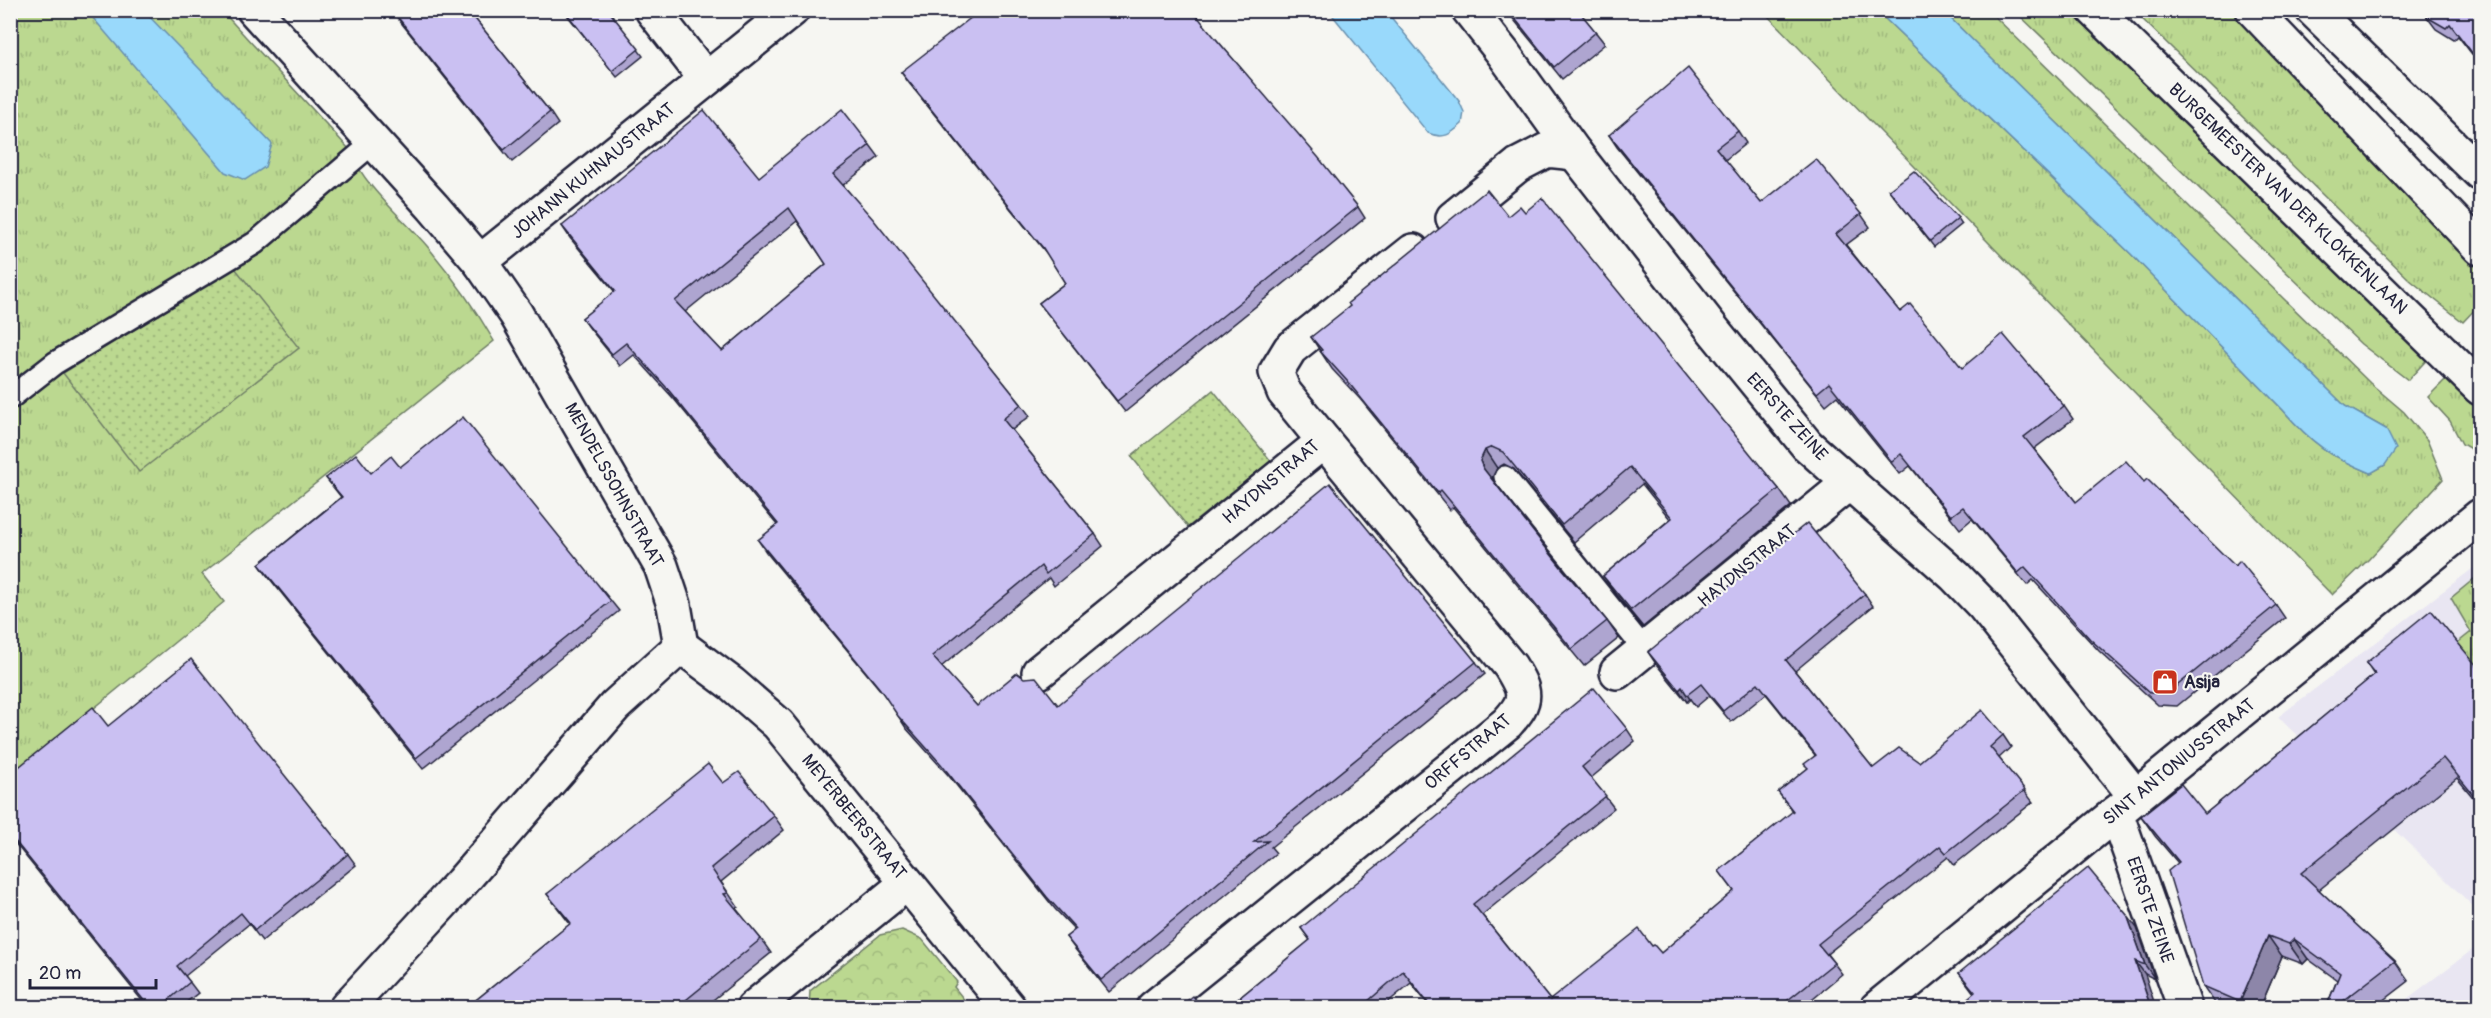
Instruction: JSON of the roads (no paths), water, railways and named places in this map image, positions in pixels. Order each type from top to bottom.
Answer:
[{"type":"street","name":"MENDELSSOHNSTRAAT","points":[[254,10],[480,262],[516,314],[661,566],[674,605],[681,646]]},
{"type":"street","points":[[652,10],[706,79]]},
{"type":"street","name":"JOHANN KUHNAUSTRAAT","points":[[480,262],[792,10]]},
{"type":"street","name":"EERSTE ZEINE","points":[[1469,10],[1575,153],[1713,331],[1807,444],[1955,576],[1983,605],[2126,805],[2185,1008]]},
{"type":"street","name":"BURGEMEESTER VAN DER KLOKKENLAAN","points":[[2094,10],[2481,388]]},
{"type":"street","points":[[2253,10],[2481,248]]},
{"type":"street","points":[[2313,10],[2481,173]]},
{"type":"street","name":"HAYDNSTRAAT","points":[[1039,672],[1324,441],[1284,392],[1276,372],[1290,349],[1518,165],[1547,150],[1575,153]]},
{"type":"street","name":"ORFFSTRAAT","points":[[1153,1008],[1507,723],[1519,710],[1524,697],[1520,683],[1510,666],[1324,441]]},
{"type":"street","name":"HAYDNSTRAAT","points":[[1617,672],[1850,482]]},
{"type":"street","name":"SINT ANTONIUSSTRAAT","points":[[1877,1008],[2481,516]]},
{"type":"street","points":[[346,1008],[461,883],[615,706],[681,646]]},
{"type":"street","name":"MEYERBEERSTRAAT","points":[[681,646],[732,684],[778,724],[1009,1008]]},
{"type":"street","points":[[753,1008],[907,883]]},
{"type":"lane","points":[[10,398],[55,363],[255,243],[374,142]]},
{"type":"lane","points":[[1505,477],[1644,650]]},
{"type":"water","points":[[87,11],[144,11],[272,144],[265,167],[245,180],[225,172]]},
{"type":"water","points":[[1329,11],[1386,11],[1459,101],[1464,112],[1462,124],[1447,135],[1439,136],[1428,133]]},
{"type":"water","points":[[1877,11],[1943,11],[2345,406],[2386,429],[2396,449],[2385,465],[2371,473],[2333,455],[2313,440],[2131,254]]},
{"type":"place","name":"Asija","points":[[2165,682]]}]
